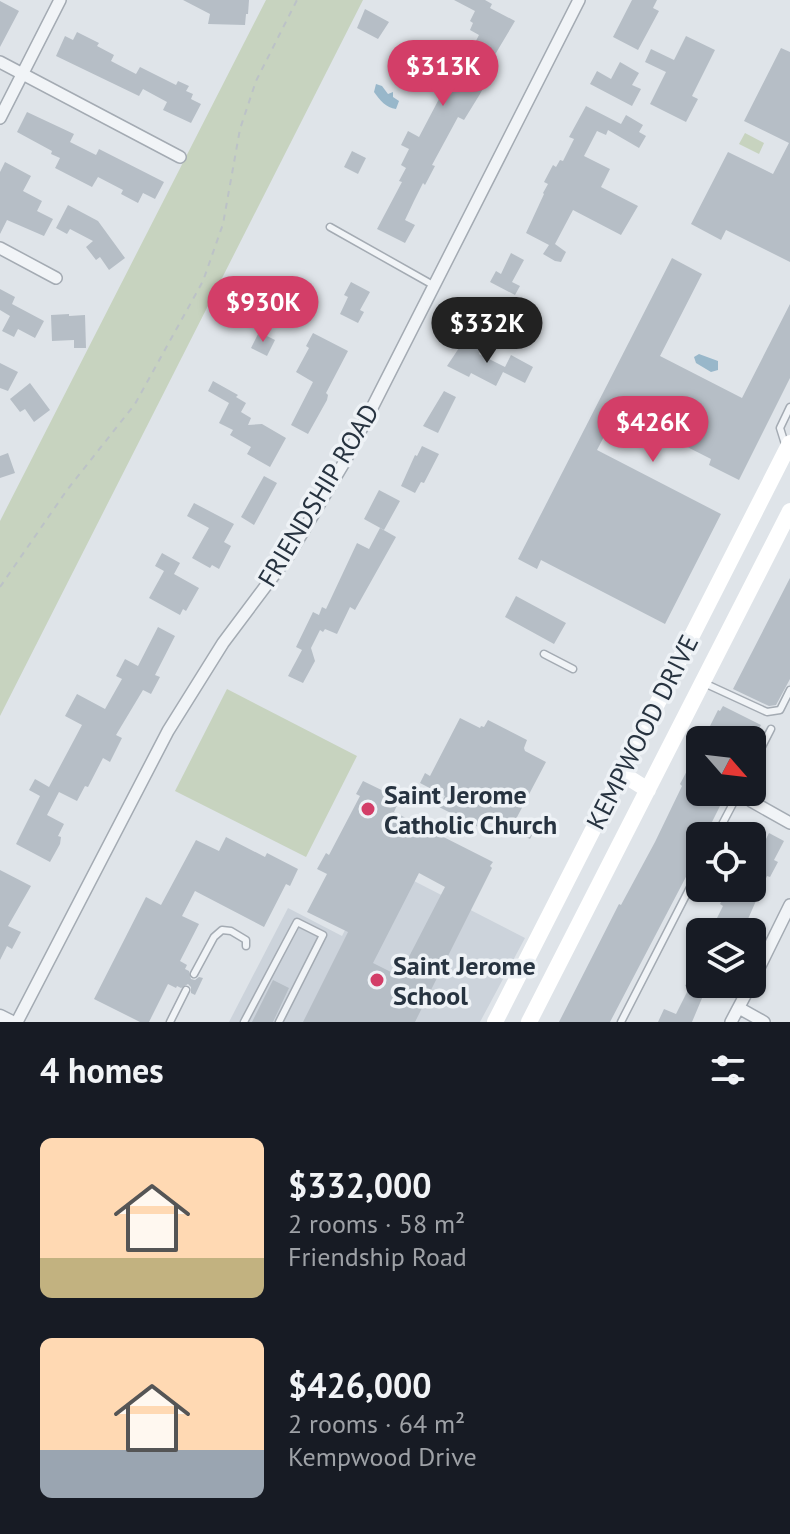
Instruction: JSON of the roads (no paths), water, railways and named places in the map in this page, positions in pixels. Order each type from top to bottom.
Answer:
[{"type":"main road","name":"KEMPWOOD DRIVE","points":[[496,1022],[621,773],[784,471],[788,446]]},
{"type":"main road","name":"KEMPWOOD DRIVE","points":[[529,1022],[790,511]]},
{"type":"main road","points":[[621,773],[648,790]]},
{"type":"street","points":[[0,118],[60,0]]},
{"type":"street","name":"FRIENDSHIP ROAD","points":[[17,1022],[168,731],[223,643],[297,542],[345,461],[579,0]]},
{"type":"street","points":[[0,62],[180,157]]},
{"type":"street","points":[[0,248],[56,278]]},
{"type":"street","points":[[760,806],[790,823]]},
{"type":"street","points":[[766,953],[790,905]]},
{"type":"street","points":[[731,1022],[744,998]]},
{"type":"street","points":[[739,1008],[764,1022]]},
{"type":"street","points":[[0,1017],[10,1022]]},
{"type":"lane","points":[[330,227],[433,285]]},
{"type":"lane","points":[[788,446],[780,428],[790,407]]},
{"type":"lane","points":[[544,654],[573,669]]},
{"type":"lane","points":[[703,683],[767,712],[780,710],[790,690]]},
{"type":"lane","points":[[766,739],[771,729]]},
{"type":"lane","points":[[621,1022],[686,895]]},
{"type":"lane","points":[[244,1022],[297,922],[323,935],[279,1022]]},
{"type":"lane","points":[[194,974],[214,937],[222,930],[242,936],[246,946]]},
{"type":"lane","points":[[170,1022],[186,990]]},
{"type":"water","points":[[376,84],[388,94],[393,92],[393,97],[399,101],[396,109],[386,105],[374,92]]},
{"type":"water","points":[[699,354],[718,361],[718,370],[711,372],[696,363],[694,357]]},
{"type":"place","name":"Saint Jerome Catholic Church","points":[[368,809]]},
{"type":"place","name":"Saint Jerome School","points":[[377,980]]}]
